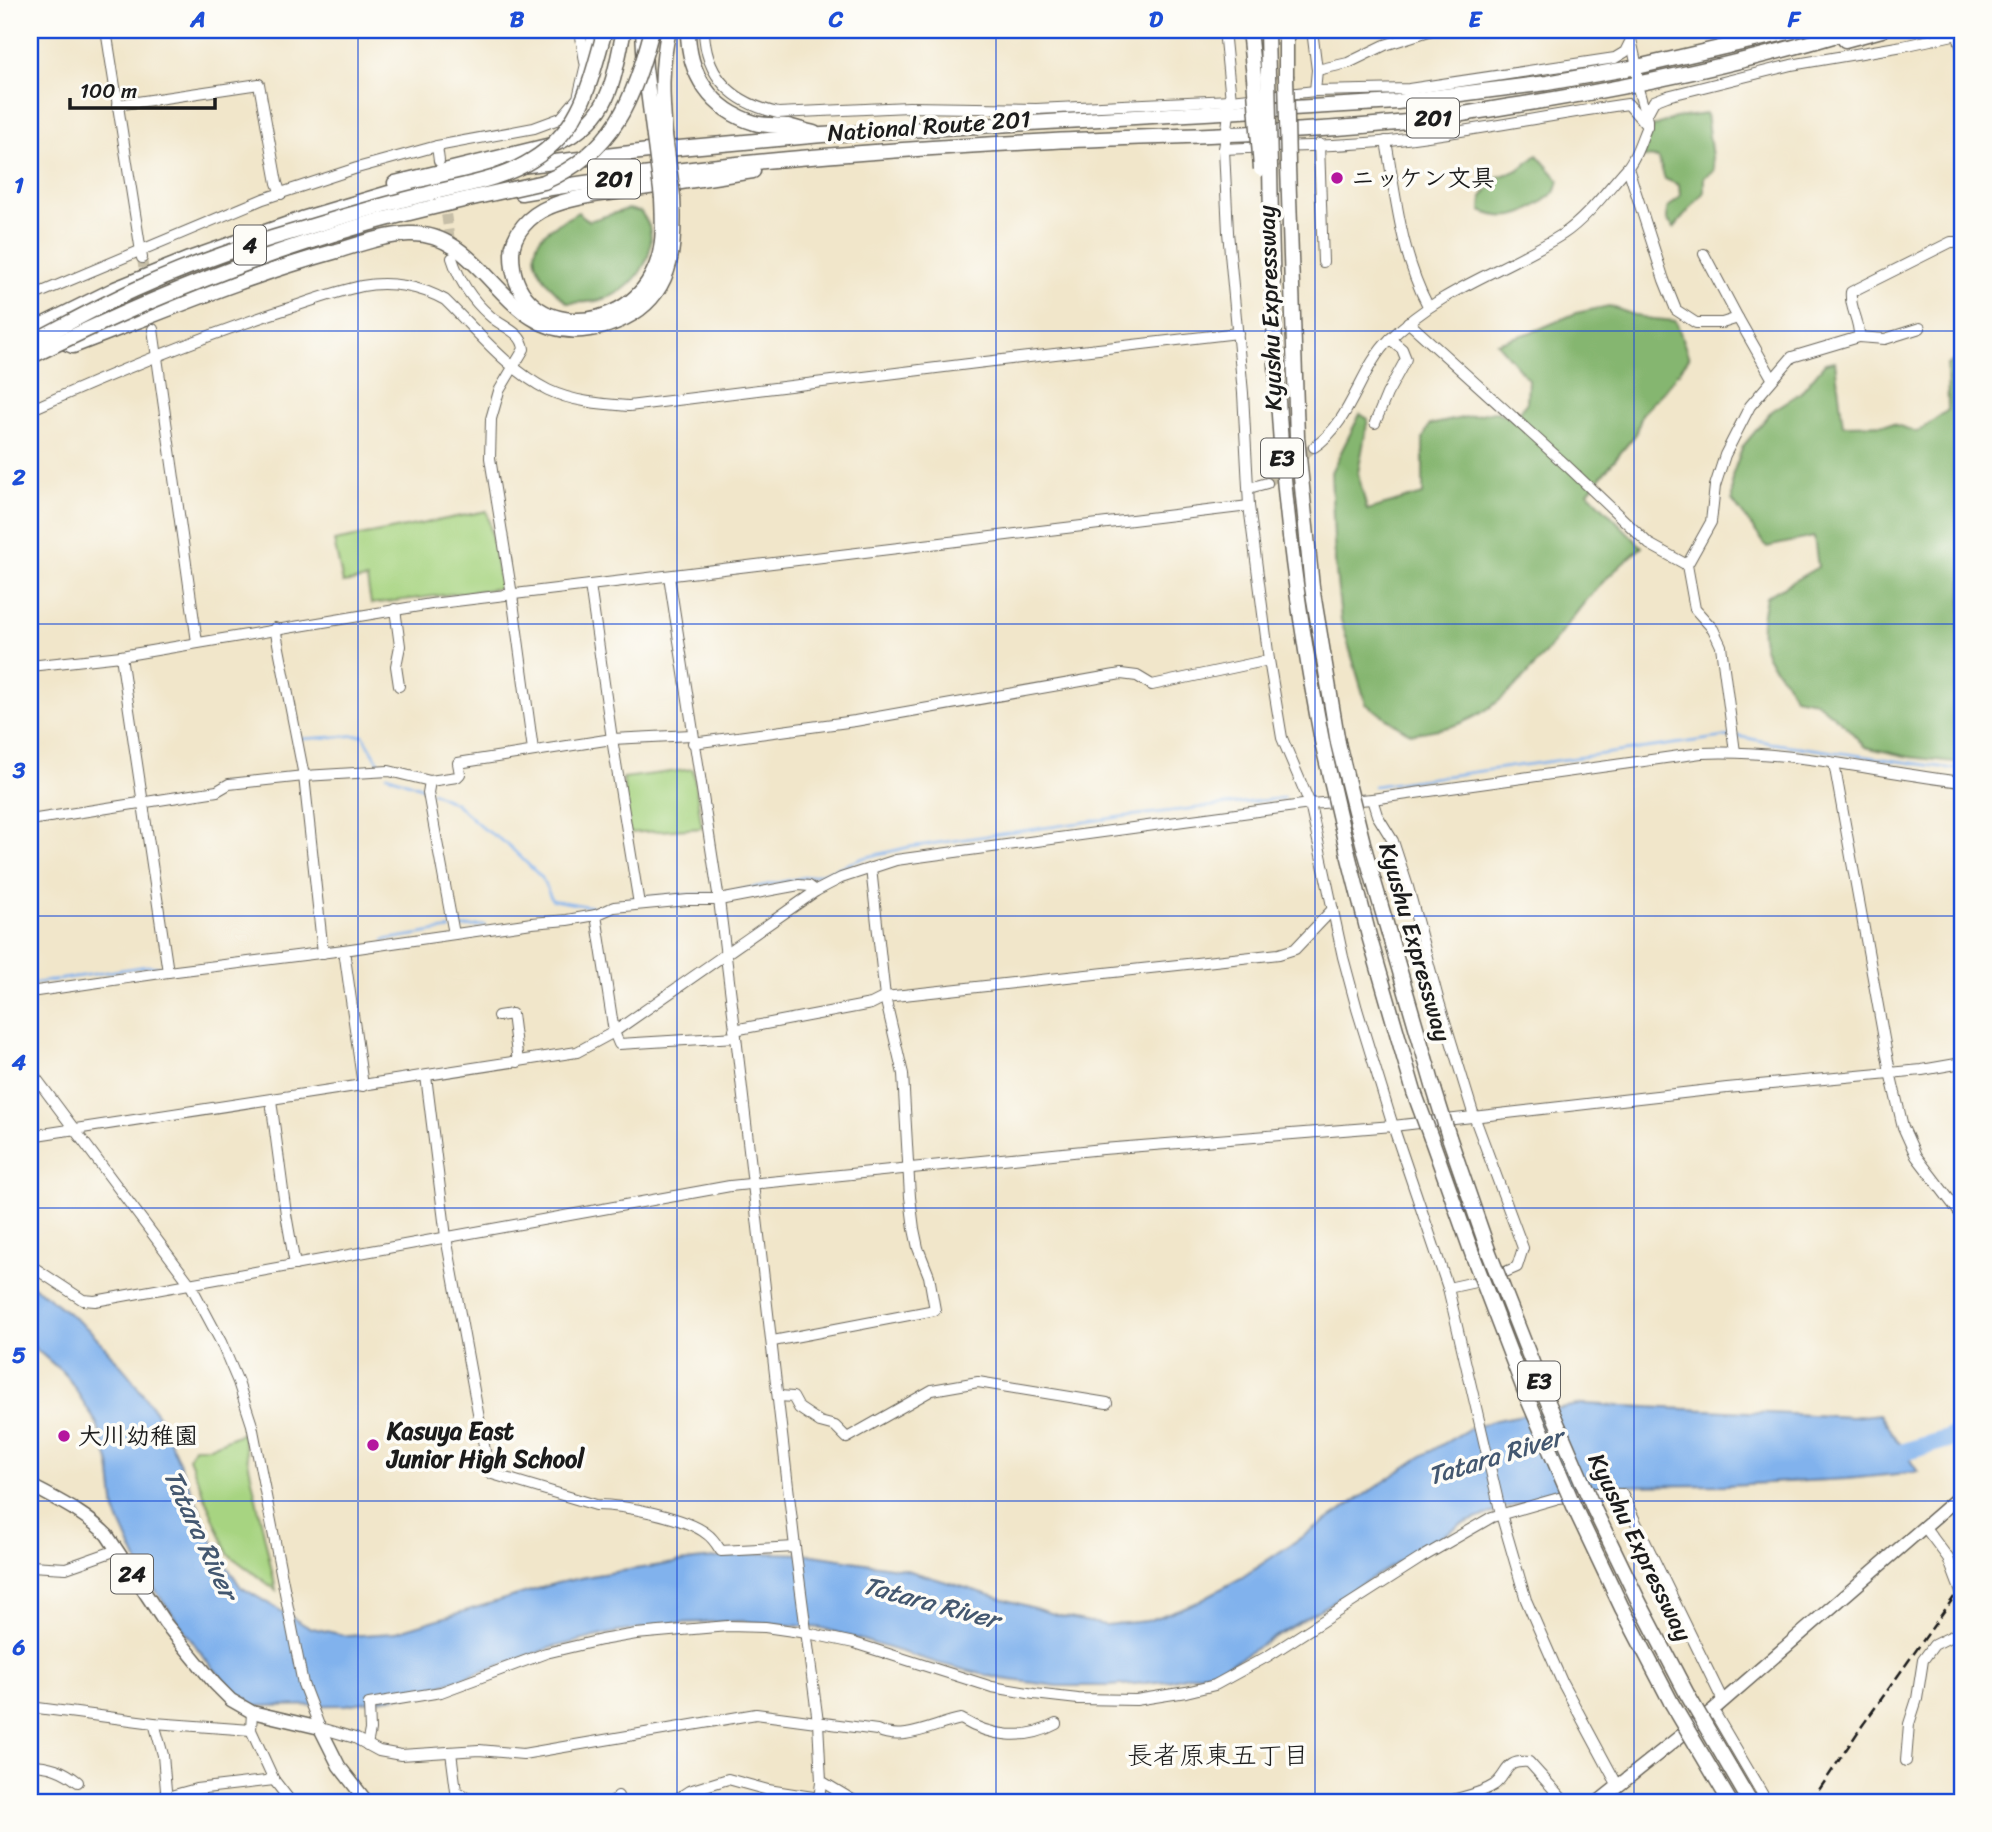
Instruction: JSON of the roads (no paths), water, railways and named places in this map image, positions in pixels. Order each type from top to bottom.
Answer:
[{"type":"highway","name":"4","points":[[30,342],[135,289],[239,248],[424,194],[483,181],[533,160],[576,118],[587,95],[605,30]]},
{"type":"highway","points":[[189,259],[309,209],[418,176],[555,144],[577,134],[596,116],[610,91],[624,30]]},
{"type":"highway","points":[[66,343],[73,346],[303,260],[410,234],[432,237],[464,253],[527,317],[554,328],[574,331],[605,328],[641,309],[658,289],[673,254],[660,136],[645,68],[643,30]]},
{"type":"highway","points":[[30,360],[193,284],[302,244],[360,226],[544,182],[582,162],[600,144],[623,111],[641,70],[652,30]]},
{"type":"highway","points":[[660,136],[662,66],[669,30]]},
{"type":"highway","points":[[688,30],[688,50],[695,72],[708,93],[728,110],[755,123],[792,127],[822,135]]},
{"type":"highway","points":[[1249,30],[1261,77]]},
{"type":"highway","name":"Kyushu Expressway","points":[[1266,30],[1261,77],[1279,426],[1296,591],[1323,746],[1369,936],[1414,1092],[1527,1397],[1576,1511],[1622,1608],[1671,1702],[1730,1802]]},
{"type":"highway","name":"Kyushu Expressway","points":[[1286,30],[1287,166],[1297,438],[1312,587],[1338,743],[1365,851],[1449,1137],[1488,1250],[1544,1393],[1594,1509],[1639,1602],[1687,1694],[1750,1802]]},
{"type":"highway","name":"National Route 201","points":[[30,331],[115,289],[189,259],[302,219],[389,193],[503,168],[822,135],[1229,106],[1397,102],[1547,83],[1637,67],[1797,30]]},
{"type":"highway","name":"National Route 201","points":[[30,360],[190,289],[321,241],[453,207],[547,189],[642,175],[844,154],[1043,142],[1226,142],[1400,123],[1637,85],[1788,50],[1854,30]]},
{"type":"highway","name":"201","points":[[1788,50],[1817,47],[1882,30]]},
{"type":"highway","points":[[667,197],[660,254],[654,273],[642,292],[625,306],[606,317],[561,319],[541,311],[524,299],[512,270],[512,249],[518,232],[533,216],[550,206],[581,198],[778,168],[844,154]]},
{"type":"main road","name":"24","points":[[30,1485],[75,1508],[94,1522],[117,1550],[165,1623],[231,1700],[252,1712],[320,1728]]},
{"type":"main road","points":[[1598,1802],[1718,1706],[1962,1494]]},
{"type":"main road","points":[[320,1728],[339,1766],[367,1802]]},
{"type":"street","points":[[106,30],[141,254]]},
{"type":"street","points":[[580,30],[586,66]]},
{"type":"street","points":[[30,297],[141,254],[281,194],[357,168],[437,146],[534,128],[561,118],[578,98],[594,30]]},
{"type":"street","points":[[704,30],[704,49],[719,80],[748,103],[778,113],[909,107],[1036,109],[1229,106],[1315,91],[1409,89],[1615,58],[1625,52],[1630,35]]},
{"type":"street","points":[[1224,30],[1229,106],[1226,142],[1228,232],[1238,333],[1249,506],[1282,738],[1310,804],[1343,957],[1393,1126],[1448,1288],[1501,1511],[1526,1600],[1544,1645],[1618,1786]]},
{"type":"street","points":[[1312,30],[1317,70],[1315,91]]},
{"type":"street","points":[[1317,70],[1348,63],[1385,45],[1432,30]]},
{"type":"street","points":[[1647,114],[1654,101],[1667,96],[1791,65],[1903,46],[1957,32],[1962,48]]},
{"type":"street","points":[[1314,447],[1322,442],[1349,406],[1381,348],[1408,322],[1428,306],[1565,232],[1628,168],[1647,126],[1647,114],[1637,85],[1637,67],[1630,35]]},
{"type":"street","points":[[117,105],[260,84],[276,183],[281,194]]},
{"type":"street","points":[[1226,142],[1319,144],[1386,141],[1628,104],[1647,126]]},
{"type":"street","points":[[1386,141],[1406,255],[1414,279],[1428,306]]},
{"type":"street","points":[[1319,144],[1322,262]]},
{"type":"street","points":[[437,146],[439,161]]},
{"type":"street","points":[[1628,168],[1676,310],[1696,323],[1722,323],[1738,318]]},
{"type":"street","points":[[1859,337],[1860,325],[1850,299],[1851,292],[1951,242],[1962,242]]},
{"type":"street","points":[[1704,254],[1772,378]]},
{"type":"street","points":[[452,258],[458,278],[489,316],[518,336],[524,349],[499,391],[491,419],[490,458],[533,750]]},
{"type":"street","points":[[30,410],[155,355],[243,323],[362,286],[392,284],[431,292],[445,299],[513,366],[548,390],[586,402],[629,406],[1238,333]]},
{"type":"street","points":[[1408,322],[1649,544],[1688,565]]},
{"type":"street","points":[[1735,752],[1721,646],[1713,629],[1695,609],[1688,565],[1710,522],[1715,485],[1725,455],[1750,406],[1792,357],[1859,337],[1885,339],[1920,328]]},
{"type":"street","points":[[153,329],[197,642]]},
{"type":"street","points":[[1375,423],[1406,359],[1402,349],[1390,339]]},
{"type":"street","points":[[1249,488],[1267,482]]},
{"type":"street","points":[[30,666],[121,656],[394,609],[1249,506]]},
{"type":"street","points":[[669,576],[726,954],[818,1722],[821,1781],[819,1800],[728,1779],[705,1784],[671,1802]]},
{"type":"street","points":[[590,585],[639,904]]},
{"type":"street","points":[[394,609],[400,646],[396,666],[399,686]]},
{"type":"street","points":[[275,628],[304,776],[323,953]]},
{"type":"street","points":[[121,656],[167,972]]},
{"type":"street","points":[[30,820],[217,790],[229,784],[304,776],[389,771],[430,781],[457,777],[460,774],[458,763],[533,750],[612,739],[693,739],[855,721],[1121,674],[1137,676],[1152,685],[1269,660]]},
{"type":"street","points":[[30,1136],[576,1052],[614,1032],[816,891],[841,878],[896,860],[1310,804],[1372,799],[1672,756],[1735,752],[1962,782]]},
{"type":"street","points":[[1833,763],[1890,1073],[1903,1127],[1916,1156],[1962,1216]]},
{"type":"street","points":[[430,781],[428,793],[454,934]]},
{"type":"street","points":[[1372,799],[1377,816],[1393,841],[1474,1116],[1522,1248],[1517,1267],[1489,1279],[1448,1288]]},
{"type":"street","points":[[773,1341],[936,1310],[929,1276],[914,1229],[903,1074],[886,997],[871,868]]},
{"type":"street","points":[[30,992],[596,915],[614,907],[719,900],[799,885],[809,886],[816,891]]},
{"type":"street","points":[[596,915],[614,1032],[619,1044],[735,1033],[871,1004],[886,997],[1279,954],[1295,949],[1333,909]]},
{"type":"street","points":[[344,950],[363,1086]]},
{"type":"street","points":[[498,1016],[512,1014],[518,1062]]},
{"type":"street","points":[[30,1265],[83,1300],[95,1301],[753,1183],[1103,1149],[1393,1126],[1922,1070],[1962,1063]]},
{"type":"street","points":[[30,1070],[190,1284],[222,1342],[245,1402],[311,1710],[320,1728],[355,1738],[379,1751],[401,1755],[479,1750],[523,1754],[757,1714],[877,1730],[888,1735],[901,1736],[961,1719],[991,1733],[1010,1735],[1040,1733],[1056,1724]]},
{"type":"street","points":[[426,1076],[446,1237],[489,1473],[596,1505],[633,1509],[691,1525],[708,1534],[721,1551],[795,1546]]},
{"type":"street","points":[[271,1100],[295,1265]]},
{"type":"street","points":[[779,1396],[793,1396],[799,1408],[820,1422],[835,1426],[847,1438],[932,1390],[978,1382],[1107,1403]]},
{"type":"street","points":[[367,1745],[370,1730],[369,1704],[441,1692],[546,1653],[624,1636],[694,1628],[765,1627],[807,1633],[854,1643],[992,1687],[1023,1692],[1078,1699],[1136,1700],[1186,1692],[1215,1685],[1268,1656],[1421,1558],[1501,1511],[1597,1493],[1622,1494],[1697,1651],[1718,1706],[1767,1802]]},
{"type":"street","points":[[1924,1526],[1948,1558],[1962,1595]]},
{"type":"street","points":[[30,1566],[66,1567],[117,1550]]},
{"type":"street","points":[[1906,1761],[1909,1724],[1917,1699],[1923,1660],[1934,1645],[1962,1631]]},
{"type":"street","points":[[30,1707],[154,1723],[251,1730]]},
{"type":"street","points":[[252,1712],[251,1730],[274,1780],[291,1802]]},
{"type":"street","points":[[154,1723],[163,1755],[167,1800],[196,1790],[274,1780]]},
{"type":"street","points":[[451,1752],[456,1791],[478,1802]]},
{"type":"street","points":[[1446,1802],[1496,1784],[1507,1767],[1520,1761],[1529,1762],[1565,1802]]},
{"type":"street","points":[[30,1765],[65,1771],[78,1782]]},
{"type":"street","points":[[821,1781],[856,1802]]},
{"type":"water","points":[[30,1283],[92,1332],[129,1375],[160,1418],[219,1555],[241,1587],[308,1627],[348,1636],[393,1633],[557,1583],[596,1575],[694,1560],[767,1553],[807,1554],[903,1569],[1064,1617],[1105,1625],[1147,1621],[1195,1603],[1241,1578],[1419,1458],[1469,1429],[1496,1420],[1583,1404],[1852,1417],[1879,1414],[1918,1472],[1847,1479],[1728,1485],[1604,1486],[1514,1505],[1462,1524],[1236,1660],[1215,1670],[1168,1681],[1110,1686],[1058,1686],[1002,1679],[941,1664],[822,1628],[740,1621],[679,1623],[612,1633],[550,1648],[416,1694],[346,1705],[255,1706],[234,1691],[206,1660],[142,1572],[115,1511],[110,1464],[97,1424],[67,1376],[30,1344]]},
{"type":"waterway","points":[[300,739],[363,735],[383,769]]},
{"type":"waterway","points":[[1374,786],[1731,736]]},
{"type":"waterway","points":[[1738,736],[1962,770]]},
{"type":"waterway","points":[[387,775],[426,789]]},
{"type":"waterway","points":[[432,792],[455,803],[484,829],[507,844],[542,878],[552,900],[593,907]]},
{"type":"waterway","points":[[642,897],[727,893],[825,873],[863,858],[909,847],[1120,817],[1284,798]]},
{"type":"waterway","points":[[578,913],[636,898]]},
{"type":"waterway","points":[[456,928],[485,925]]},
{"type":"waterway","points":[[384,940],[450,929]]},
{"type":"waterway","points":[[30,984],[146,966],[166,967]]},
{"type":"waterway","name":"Tatara River","points":[[1883,1458],[1948,1439],[1962,1430]]},
{"type":"tunnel","points":[[444,200],[451,248]]},
{"type":"tunnel","points":[[142,258],[149,308]]},
{"type":"tunnel","points":[[1267,483],[1314,447]]},
{"type":"railway","points":[[1811,1802],[1962,1586]]},
{"type":"place","name":"ニッケン文具","points":[[1337,178]]},
{"type":"place","name":"大川幼稚園","points":[[64,1436]]},
{"type":"place","name":"Kasuya East Junior High School","points":[[373,1445]]},
{"type":"district","name":"長者原東五丁目","points":[[1218,1755]]}]
